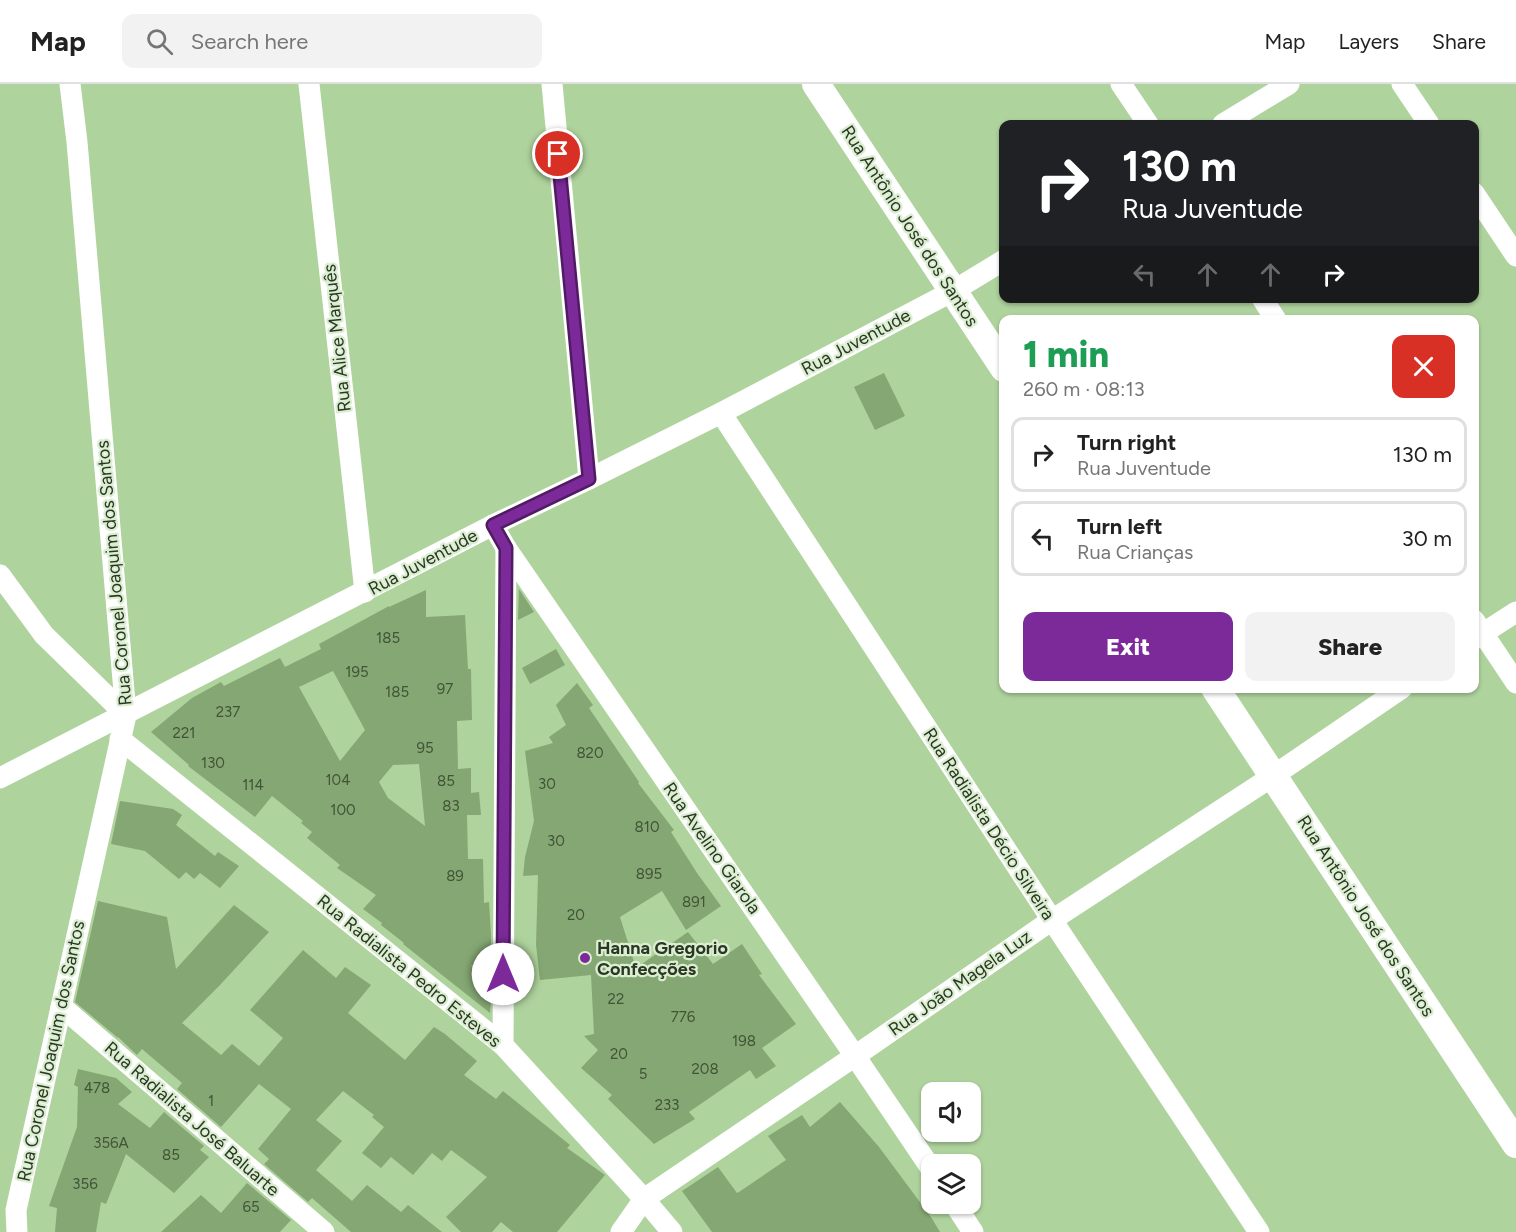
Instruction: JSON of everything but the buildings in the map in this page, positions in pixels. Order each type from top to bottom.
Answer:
[{"type":"street","name":"Rua Coronel Joaquim dos Santos","points":[[17,1232],[16,1210],[126,715],[77,142],[70,84]]},
{"type":"street","name":"Rua Alice Marquês","points":[[309,84],[365,592]]},
{"type":"street","points":[[552,84],[589,479]]},
{"type":"street","name":"Rua Antônio José dos Santos","points":[[816,84],[999,360]]},
{"type":"street","points":[[1121,84],[1145,120]]},
{"type":"street","points":[[1230,120],[1289,84]]},
{"type":"street","points":[[1402,84],[1426,120]]},
{"type":"street","points":[[1479,200],[1516,256]]},
{"type":"street","name":"Rua Juventude","points":[[0,778],[493,525],[721,413],[953,291],[999,263]]},
{"type":"street","name":"Rua Radialista Décio Silveira","points":[[721,413],[1259,1232]]},
{"type":"street","name":"Rua Avelino Giarola","points":[[493,525],[506,548],[921,1154]]},
{"type":"street","points":[[503,1046],[506,548]]},
{"type":"street","points":[[0,575],[44,636],[126,715]]},
{"type":"street","points":[[1479,630],[1516,612]]},
{"type":"street","points":[[1479,634],[1516,683]]},
{"type":"street","name":"Rua Antônio José dos Santos","points":[[1218,693],[1516,1144]]},
{"type":"street","name":"Rua João Magela Luz","points":[[621,1232],[644,1199],[1052,920],[1273,776],[1395,693]]},
{"type":"street","name":"Rua Radialista Pedro Esteves","points":[[120,739],[503,1046],[672,1232]]},
{"type":"street","name":"Rua Radialista José Baluarte","points":[[61,1006],[324,1232]]},
{"type":"street","points":[[962,1214],[974,1232]]},
{"type":"place","name":"Hanna Gregorio Confecções","points":[[585,958]]},
{"type":"route","points":[[503,974],[506,548],[493,525],[589,479],[558,154]]}]
